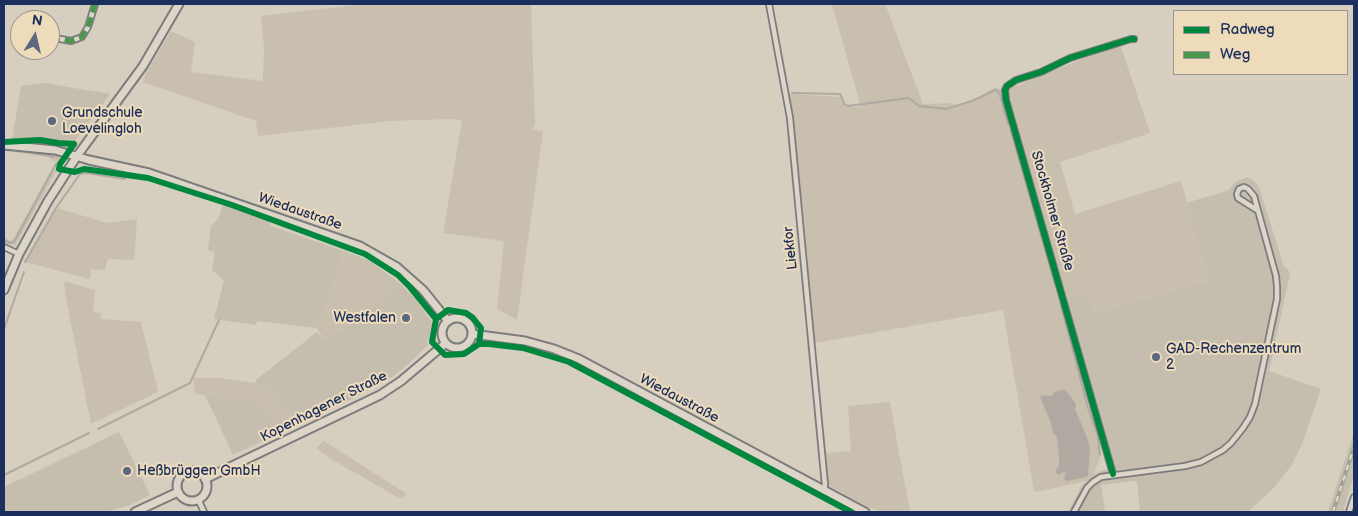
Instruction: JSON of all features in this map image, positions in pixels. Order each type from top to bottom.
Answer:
[{"type":"main road","points":[[4,290],[19,254],[48,201],[77,156],[143,66],[178,4]]},
{"type":"main road","name":"Wiedaustraße","points":[[4,145],[55,150],[149,173],[360,246],[397,267],[423,290],[448,321]]},
{"type":"main road","points":[[455,318],[464,320],[471,327],[472,334],[470,341],[462,347],[453,348],[443,339],[442,330],[448,321],[455,318]]},
{"type":"main road","name":"Wiedaustraße","points":[[472,334],[525,341],[554,349],[579,359],[865,512]]},
{"type":"main road","name":"Kopenhagener Straße","points":[[205,479],[380,395],[401,381],[446,343]]},
{"type":"main road","points":[[187,472],[196,472],[205,479],[206,490],[198,499],[184,499],[178,492],[177,482],[187,472]]},
{"type":"main road","points":[[135,512],[178,492]]},
{"type":"street","points":[[60,39],[71,41],[82,37],[88,27],[95,4]]},
{"type":"street","name":"Liekfor","points":[[769,4],[790,118],[824,490]]},
{"type":"street","name":"Stockholmer Straße","points":[[1113,474],[1006,100],[1005,90],[1007,86],[1016,80],[1042,72],[1085,52],[1134,39]]},
{"type":"street","points":[[1074,512],[1084,493],[1093,482],[1101,477],[1185,466],[1201,462],[1211,458],[1231,443],[1244,428],[1255,404],[1277,299],[1276,276],[1257,210],[1251,191],[1244,187],[1239,189],[1238,198],[1257,210]]},
{"type":"street","points":[[4,247],[19,254]]},
{"type":"street","points":[[1349,512],[1354,497]]},
{"type":"street","points":[[198,499],[204,512]]},
{"type":"shaded area","points":[[364,4],[531,4],[535,125],[532,129],[543,131],[517,320],[497,309],[504,241],[443,233],[462,120],[390,121],[258,136],[256,121],[143,82],[145,75],[171,31],[195,42],[191,72],[263,81],[264,48],[261,16]]},
{"type":"shaded area","points":[[832,4],[885,4],[923,104],[953,103],[955,107],[972,101],[996,87],[1001,90],[1097,428],[1100,458],[1093,475],[1086,481],[1034,491],[1003,310],[814,343],[790,94],[840,97],[845,107],[861,107]]},
{"type":"shaded area","points":[[1120,44],[1150,133],[1060,162],[1075,214],[1181,181],[1209,280],[1095,313],[1088,293],[1066,298],[1006,90]]},
{"type":"shaded area","name":"Grundschule Loevelingloh","points":[[44,83],[110,94],[74,142],[57,142],[40,138],[12,140],[21,86]]},
{"type":"shaded area","points":[[4,148],[47,153],[58,156],[60,159],[57,170],[15,246],[4,243],[4,238],[10,241],[13,239],[56,162],[48,157],[4,151]]},
{"type":"shaded area","points":[[1247,177],[1252,179],[1259,187],[1284,267],[1288,269],[1290,274],[1269,371],[1321,389],[1302,444],[1291,466],[1272,490],[1247,512],[1140,512],[1137,482],[1135,481],[1101,485],[1105,512],[1068,512],[1081,487],[1089,477],[1101,471],[1115,468],[1066,298],[1089,293],[1095,313],[1209,280],[1186,203],[1227,191],[1237,181]]},
{"type":"shaded area","points":[[223,205],[230,205],[271,221],[270,226],[344,251],[317,328],[257,321],[256,325],[214,319],[224,281],[212,270],[215,252],[208,250],[211,226],[218,219]]},
{"type":"shaded area","points":[[57,208],[107,223],[137,219],[134,260],[108,259],[105,270],[91,269],[90,279],[25,262]]},
{"type":"shaded area","points":[[344,251],[370,261],[402,285],[325,342],[317,328]]},
{"type":"shaded area","points":[[64,281],[95,290],[93,312],[101,313],[101,319],[141,322],[158,392],[91,424],[66,298]]},
{"type":"shaded area","points":[[402,285],[432,322],[427,342],[429,344],[392,377],[300,424],[266,388],[256,383],[256,380],[317,332],[325,342]]},
{"type":"shaded area","points":[[193,378],[218,378],[256,383],[266,388],[300,424],[283,432],[250,400],[195,394]]},
{"type":"shaded area","points":[[1065,390],[1076,404],[1075,409],[1090,449],[1087,477],[1067,481],[1064,479],[1066,473],[1062,472],[1059,475],[1055,472],[1059,465],[1057,438],[1040,397],[1044,395],[1052,396],[1054,392]]},
{"type":"shaded area","points":[[205,395],[250,400],[283,432],[233,455]]},
{"type":"shaded area","points":[[890,402],[910,512],[884,512],[868,507],[828,485],[825,453],[851,451],[848,406]]},
{"type":"shaded area","points":[[119,432],[150,495],[130,505],[105,512],[4,512],[4,487]]},
{"type":"shaded area","points":[[1354,432],[1354,474],[1343,512],[1328,512]]},
{"type":"shaded area","points":[[324,441],[407,494],[401,499],[331,459],[316,448]]},
{"type":"waterway","points":[[792,93],[840,94],[845,105],[848,106],[909,98],[919,106],[946,109],[972,101],[995,90],[999,92],[1008,124]]},
{"type":"waterway","points":[[1011,131],[1057,290]]},
{"type":"waterway","points":[[4,150],[18,150],[54,157]]},
{"type":"waterway","points":[[4,240],[10,243],[14,242],[56,164]]},
{"type":"waterway","points":[[25,262],[56,208],[80,174],[86,173],[125,179]]},
{"type":"waterway","points":[[4,329],[24,272]]},
{"type":"waterway","points":[[1061,305],[1088,408],[1098,436],[1100,455]]},
{"type":"waterway","points":[[98,429],[190,383],[219,320]]},
{"type":"waterway","points":[[4,475],[89,433]]},
{"type":"railway","points":[[1333,512],[1354,447]]},
{"type":"marked path","points":[[60,39],[71,41],[82,37],[88,27],[95,4]]},
{"type":"cycle path","points":[[1113,474],[1006,100],[1005,90],[1007,86],[1016,80],[1041,72],[1070,58],[1134,39]]},
{"type":"cycle path","points":[[4,142],[40,140],[74,144]]},
{"type":"cycle path","points":[[74,144],[60,164],[59,169],[75,172],[84,169],[148,178],[232,205],[365,254],[398,275],[436,319],[432,342],[445,355],[464,354],[479,344],[489,344],[523,348],[569,362],[851,512]]},
{"type":"cycle path","points":[[436,319],[448,310],[466,313],[481,328],[479,344]]},
{"type":"place","name":"Grundschule Loevelingloh","points":[[52,121]]},
{"type":"place","name":"Westfalen","points":[[406,318]]},
{"type":"place","name":"GAD-Rechenzentrum 2","points":[[1156,357]]},
{"type":"place","name":"Heßbrüggen GmbH","points":[[127,471]]}]
